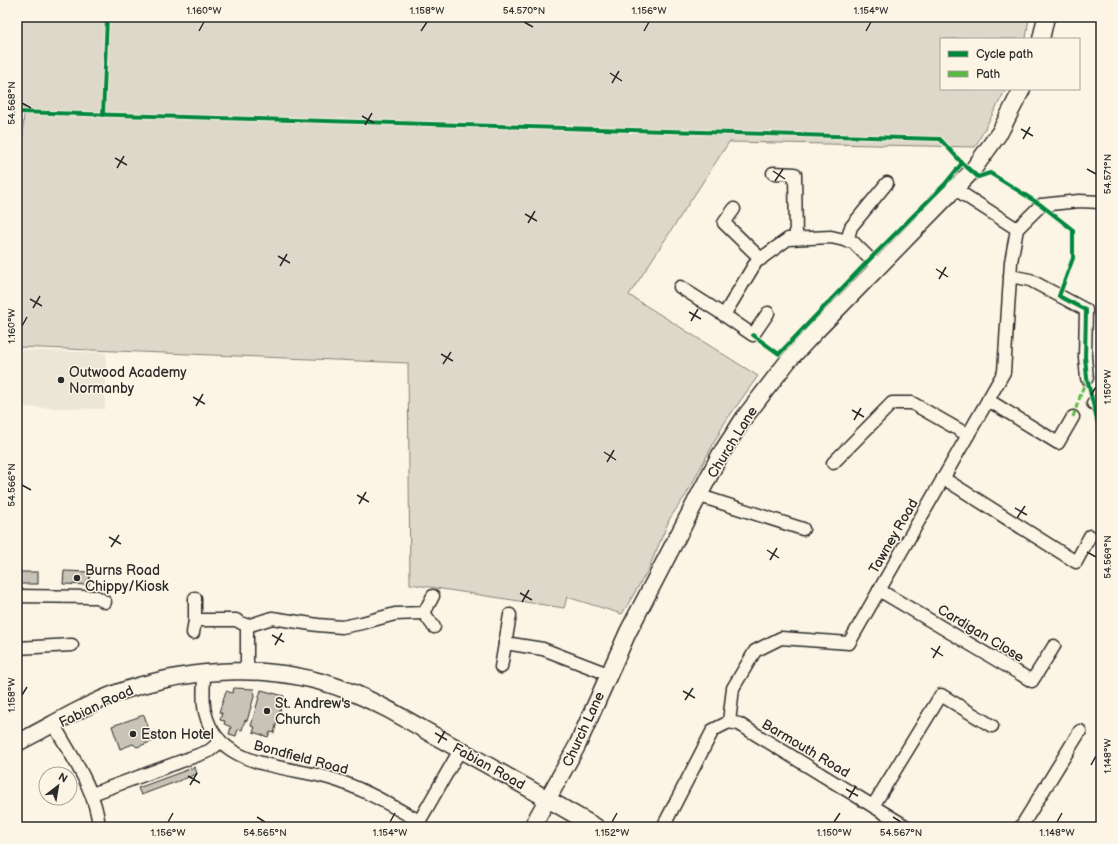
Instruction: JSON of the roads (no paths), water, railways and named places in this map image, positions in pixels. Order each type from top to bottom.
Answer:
[{"type":"street","points":[[1041,38],[1046,17]]},
{"type":"street","name":"Church Lane","points":[[532,827],[586,728],[608,674],[628,632],[720,456],[744,418],[794,355],[972,171],[1000,132],[1021,90]]},
{"type":"street","points":[[773,172],[795,174],[796,238]]},
{"type":"street","points":[[847,241],[851,227],[887,183]]},
{"type":"street","points":[[955,189],[1017,229],[1041,205],[1078,201],[1101,202]]},
{"type":"street","points":[[734,209],[724,223],[761,258]]},
{"type":"street","name":"Tawney Road","points":[[729,722],[733,688],[755,651],[781,638],[849,643],[1004,372],[1010,276],[1017,229]]},
{"type":"street","points":[[724,316],[756,262],[788,239],[831,237],[853,242],[879,268]]},
{"type":"street","points":[[1010,276],[1030,280],[1086,310],[1085,358],[1087,378]]},
{"type":"street","points":[[680,287],[752,335],[768,313]]},
{"type":"street","points":[[988,400],[1058,443],[1074,417]]},
{"type":"street","points":[[833,463],[892,403],[912,402],[968,435]]},
{"type":"street","points":[[943,478],[1076,562],[1090,536]]},
{"type":"street","points":[[700,496],[803,530]]},
{"type":"street","name":"Cardigan Close","points":[[879,590],[1032,681],[1054,646]]},
{"type":"street","points":[[17,596],[97,597],[105,602]]},
{"type":"street","points":[[424,613],[433,596]]},
{"type":"street","points":[[193,633],[196,620],[195,598]]},
{"type":"street","points":[[196,620],[236,620],[247,626],[272,618],[342,627],[394,614],[424,613]]},
{"type":"street","points":[[424,613],[434,627]]},
{"type":"street","points":[[501,668],[510,615]]},
{"type":"street","points":[[247,626],[247,671]]},
{"type":"street","points":[[506,643],[543,649],[608,674]]},
{"type":"street","points":[[17,648],[72,645]]},
{"type":"street","name":"Fabian Road","points":[[17,743],[123,691],[162,680],[204,672],[247,671],[278,673],[307,678],[346,690],[384,708],[596,827]]},
{"type":"street","name":"Bondfield Road","points":[[204,672],[204,710],[208,723],[220,742],[242,756],[255,761],[308,772],[354,787],[418,824]]},
{"type":"street","points":[[873,806],[941,695],[992,726]]},
{"type":"street","points":[[663,827],[713,730],[729,722]]},
{"type":"street","name":"Barmouth Road","points":[[729,722],[739,724],[907,827]]},
{"type":"street","points":[[54,725],[92,794],[97,810],[99,827]]},
{"type":"street","points":[[1021,827],[1080,731]]},
{"type":"street","points":[[92,794],[209,752],[220,742]]},
{"type":"street","points":[[418,824],[460,750]]},
{"type":"place","name":"Outwood Academy Normanby","points":[[61,380]]},
{"type":"place","name":"Burns Road Chippy/Kiosk","points":[[77,578]]},
{"type":"place","name":"St. Andrew's Church","points":[[267,711]]},
{"type":"place","name":"Eston Hotel","points":[[133,734]]}]
